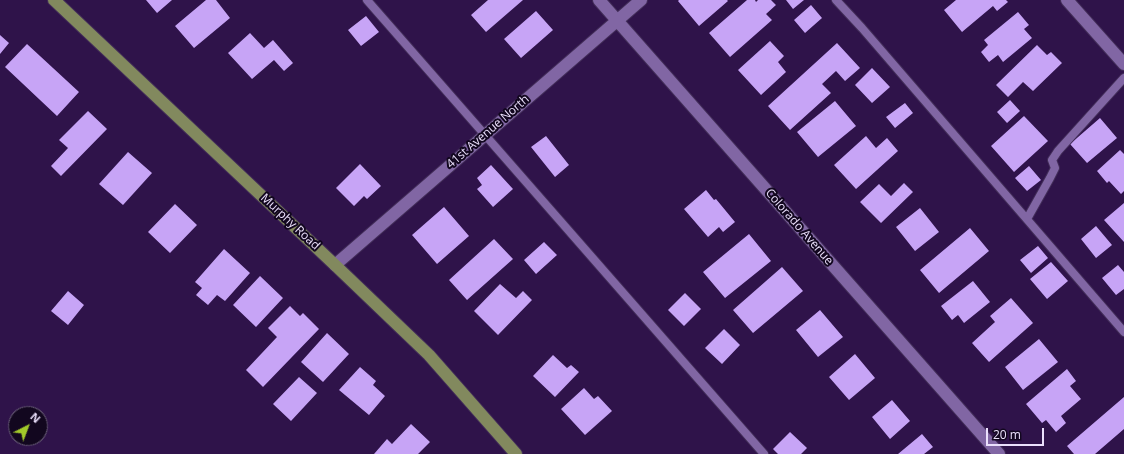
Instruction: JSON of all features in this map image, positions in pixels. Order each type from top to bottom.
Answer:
[{"type":"main road","name":"Murphy Road","points":[[54,0],[336,265],[429,355],[516,454]]},
{"type":"street","name":"Colorado Avenue","points":[[599,0],[999,454]]},
{"type":"street","name":"41st Avenue North","points":[[336,265],[641,0]]},
{"type":"street","points":[[1067,0],[1124,64]]},
{"type":"lane","points":[[367,0],[484,136],[764,454]]},
{"type":"lane","points":[[836,0],[862,28],[1124,332]]},
{"type":"lane","points":[[1027,219],[1055,168],[1052,160],[1058,151],[1124,78]]},
{"type":"building","points":[[146,0],[172,0],[157,13]]},
{"type":"building","points":[[206,0],[216,0],[230,18],[194,48],[175,26]]},
{"type":"building","points":[[488,0],[523,0],[486,32],[471,15]]},
{"type":"building","points":[[747,0],[755,0],[756,2],[758,0],[771,0],[776,5],[766,14],[772,20],[730,57],[709,33]]},
{"type":"building","points":[[786,0],[804,0],[793,9]]},
{"type":"building","points":[[956,0],[1006,0],[1008,2],[997,11],[993,6],[962,32],[944,10]]},
{"type":"building","points":[[678,1],[728,1],[699,26]]},
{"type":"building","points":[[811,5],[822,18],[805,33],[794,20]]},
{"type":"building","points":[[536,11],[553,30],[521,58],[504,39]]},
{"type":"building","points":[[1018,12],[1029,25],[1024,29],[1032,38],[1003,62],[998,55],[989,62],[981,52],[988,45],[984,40]]},
{"type":"building","points":[[366,16],[379,32],[361,46],[348,30]]},
{"type":"building","points":[[250,33],[264,48],[273,40],[293,63],[284,71],[274,60],[252,79],[228,53]]},
{"type":"building","points":[[0,35],[9,43],[0,54]]},
{"type":"building","points":[[770,41],[784,56],[778,62],[786,72],[761,95],[738,70]]},
{"type":"building","points":[[837,43],[860,68],[845,81],[836,71],[822,84],[831,93],[790,130],[768,106]]},
{"type":"building","points":[[27,44],[79,92],[57,116],[5,67]]},
{"type":"building","points":[[1037,45],[1047,55],[1051,52],[1062,63],[1033,91],[1023,82],[1008,97],[996,85]]},
{"type":"building","points":[[872,68],[890,87],[872,103],[855,85]]},
{"type":"building","points":[[1010,100],[1020,111],[1007,123],[997,112]]},
{"type":"building","points":[[835,101],[856,126],[818,157],[797,132]]},
{"type":"building","points":[[905,103],[913,113],[895,128],[886,117]]},
{"type":"building","points":[[88,111],[107,129],[61,176],[51,166],[68,148],[59,140]]},
{"type":"building","points":[[1024,116],[1048,141],[1014,172],[991,146]]},
{"type":"building","points":[[1100,118],[1117,138],[1087,163],[1070,144]]},
{"type":"building","points":[[546,136],[569,165],[555,177],[531,147]]},
{"type":"building","points":[[866,136],[876,148],[887,138],[898,151],[856,189],[834,165]]},
{"type":"building","points":[[1120,150],[1124,154],[1124,191],[1121,194],[1109,181],[1107,183],[1097,171]]},
{"type":"building","points":[[128,152],[152,173],[123,205],[99,184]]},
{"type":"building","points":[[360,164],[381,186],[367,199],[364,196],[354,206],[336,188]]},
{"type":"building","points":[[491,165],[513,189],[493,207],[477,189],[482,185],[477,178]]},
{"type":"building","points":[[1029,166],[1041,180],[1027,191],[1015,178]]},
{"type":"building","points":[[904,183],[913,192],[881,223],[860,202],[879,184],[891,196]]},
{"type":"building","points":[[706,190],[714,200],[716,199],[735,222],[723,232],[719,227],[708,237],[684,209]]},
{"type":"building","points":[[1124,203],[1124,242],[1104,220]]},
{"type":"building","points":[[175,204],[197,225],[170,253],[148,232]]},
{"type":"building","points":[[444,207],[469,236],[437,264],[412,235]]},
{"type":"building","points":[[920,208],[939,232],[915,251],[896,227]]},
{"type":"building","points":[[1096,226],[1112,245],[1096,258],[1081,239]]},
{"type":"building","points":[[970,228],[989,251],[939,293],[920,270]]},
{"type":"building","points":[[749,234],[771,261],[725,298],[703,272]]},
{"type":"building","points":[[494,239],[513,259],[467,300],[449,280]]},
{"type":"building","points":[[544,242],[557,255],[536,274],[524,260]]},
{"type":"building","points":[[1038,246],[1048,258],[1031,273],[1020,260]]},
{"type":"building","points":[[224,249],[250,273],[225,301],[217,295],[208,305],[196,295],[202,288],[195,282]]},
{"type":"building","points":[[1051,262],[1068,281],[1047,299],[1030,279]]},
{"type":"building","points":[[1118,265],[1124,272],[1124,289],[1116,295],[1102,278]]},
{"type":"building","points":[[782,267],[803,291],[753,333],[733,310]]},
{"type":"building","points":[[260,276],[283,298],[256,327],[233,305]]},
{"type":"building","points":[[973,281],[990,302],[964,323],[958,315],[952,320],[941,306]]},
{"type":"building","points":[[500,284],[516,298],[523,291],[532,300],[498,335],[474,311]]},
{"type":"building","points":[[68,291],[84,305],[68,325],[51,311]]},
{"type":"building","points":[[685,293],[701,309],[684,326],[668,310]]},
{"type":"building","points":[[1011,298],[1033,323],[989,362],[972,343],[995,322],[990,316]]},
{"type":"building","points":[[290,306],[300,316],[303,313],[319,329],[263,387],[246,370],[277,337],[268,328]]},
{"type":"building","points":[[820,310],[843,337],[818,357],[796,330]]},
{"type":"building","points":[[724,329],[740,345],[722,364],[705,348]]},
{"type":"building","points":[[327,333],[349,354],[323,382],[301,362]]},
{"type":"building","points":[[1039,339],[1058,362],[1023,390],[1005,367]]},
{"type":"building","points":[[855,354],[875,378],[849,400],[829,377]]},
{"type":"building","points":[[553,355],[567,368],[571,365],[579,372],[555,397],[533,376]]},
{"type":"building","points":[[360,367],[376,381],[373,385],[385,396],[369,415],[339,390]]},
{"type":"building","points":[[1067,369],[1076,381],[1070,386],[1081,399],[1061,416],[1066,423],[1056,432],[1046,420],[1042,423],[1026,404]]},
{"type":"building","points":[[299,377],[317,393],[291,421],[273,404]]},
{"type":"building","points":[[584,388],[594,399],[598,396],[612,411],[585,435],[561,409]]},
{"type":"building","points":[[1124,397],[1124,429],[1095,454],[1074,454],[1067,446]]},
{"type":"building","points":[[892,400],[910,421],[890,439],[872,417]]},
{"type":"building","points":[[411,424],[430,442],[418,454],[374,454],[387,439],[392,444]]},
{"type":"building","points":[[790,432],[807,448],[801,454],[778,454],[773,449]]},
{"type":"building","points":[[922,434],[933,447],[924,454],[898,454]]}]
